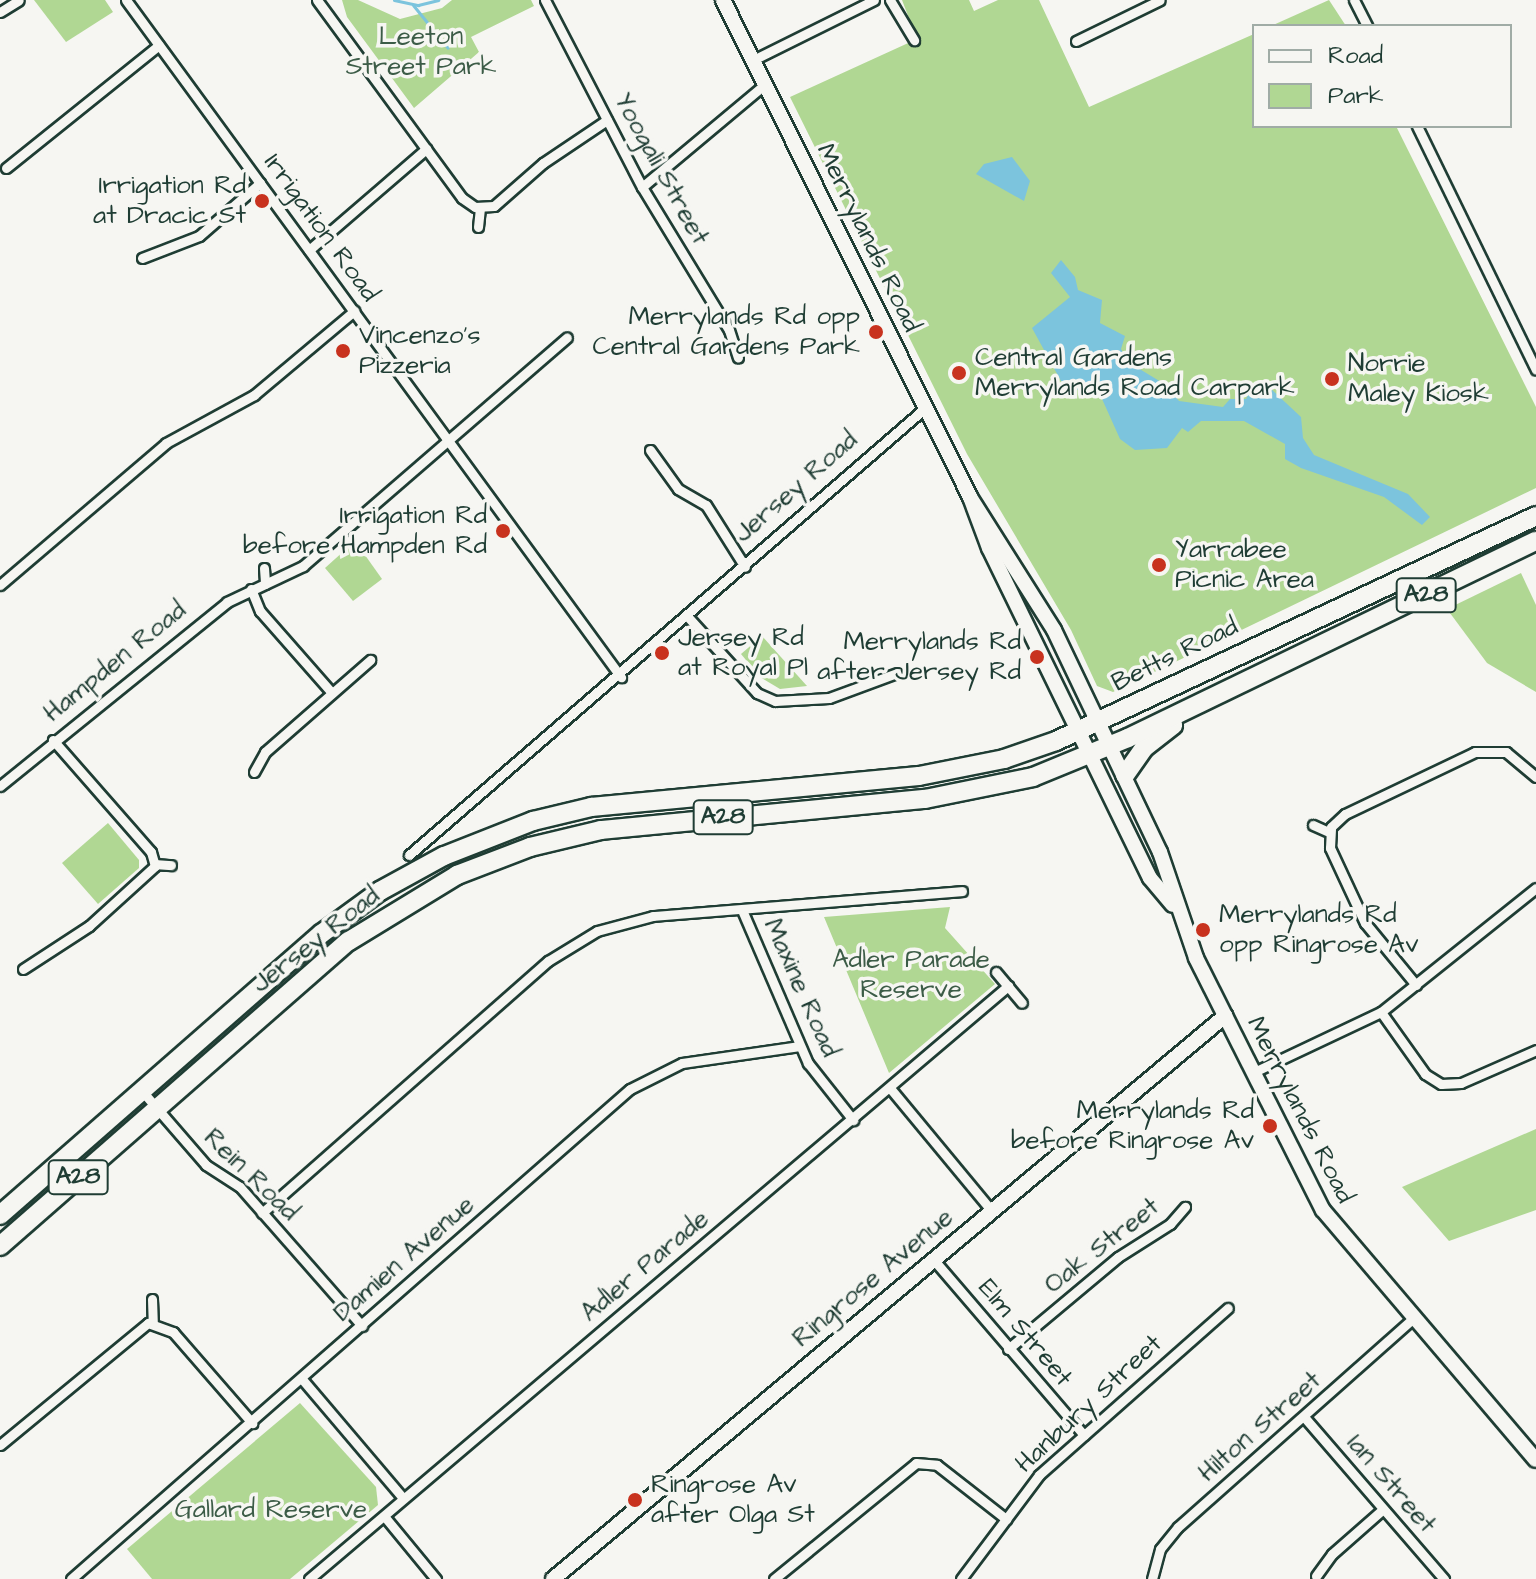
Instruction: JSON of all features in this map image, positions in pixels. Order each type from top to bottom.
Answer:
[{"type":"highway","name":"Betts Road","points":[[1098,721],[1536,516]]},
{"type":"highway","name":"Betts Road","points":[[1110,746],[1536,541]]},
{"type":"highway","points":[[1125,775],[1144,748],[1188,709]]},
{"type":"highway","name":"Jersey Road","points":[[0,1215],[352,910],[404,877],[481,839],[614,803],[961,770],[1098,721]]},
{"type":"highway","name":"Jersey Road","points":[[0,1246],[360,932],[441,883],[499,858],[617,827],[958,794],[1033,777],[1110,746]]},
{"type":"main road","name":"Merrylands Road","points":[[723,0],[970,497],[989,548],[1150,878],[1176,908]]},
{"type":"main road","name":"Merrylands Road","points":[[970,497],[1026,580],[1125,775],[1168,871],[1176,908],[1225,1016],[1329,1221],[1536,1460]]},
{"type":"main road","name":"Ringrose Avenue","points":[[553,1579],[1225,1016]]},
{"type":"street","points":[[0,12],[19,0]]},
{"type":"street","name":"Irrigation Road","points":[[126,0],[621,677]]},
{"type":"street","points":[[317,0],[462,198],[480,209],[494,206],[552,156],[607,120]]},
{"type":"street","name":"Yoogali Street","points":[[545,0],[642,187],[729,330],[738,358]]},
{"type":"street","points":[[753,60],[874,0]]},
{"type":"street","points":[[890,0],[914,40]]},
{"type":"street","points":[[1076,41],[1160,0]]},
{"type":"street","points":[[1354,0],[1366,24]]},
{"type":"street","points":[[6,168],[159,45]]},
{"type":"street","points":[[642,187],[765,84]]},
{"type":"street","points":[[1418,128],[1536,370]]},
{"type":"street","points":[[309,250],[426,149]]},
{"type":"street","points":[[142,258],[199,236],[260,183]]},
{"type":"street","points":[[478,227],[480,209]]},
{"type":"street","points":[[0,585],[166,443],[254,395],[354,311]]},
{"type":"street","name":"Hampden Road","points":[[0,786],[224,604],[303,566],[567,337]]},
{"type":"street","name":"Jersey Road","points":[[409,855],[621,677],[925,408]]},
{"type":"street","points":[[650,450],[678,489],[706,505],[745,567]]},
{"type":"street","points":[[264,568],[265,584]]},
{"type":"street","points":[[251,589],[260,611],[332,693]]},
{"type":"street","points":[[688,617],[757,693],[775,701],[829,698],[897,673]]},
{"type":"street","points":[[254,772],[265,752],[370,660]]},
{"type":"street","points":[[23,969],[89,926],[148,876],[155,864],[151,852],[53,740]]},
{"type":"street","points":[[1416,985],[1365,923],[1330,848],[1329,832],[1345,814],[1475,752],[1506,752],[1536,777]]},
{"type":"street","points":[[1313,825],[1329,832]]},
{"type":"street","points":[[155,864],[171,865]]},
{"type":"street","points":[[1254,1072],[1381,1012],[1536,888]]},
{"type":"street","points":[[262,1213],[566,947],[633,919],[962,891]]},
{"type":"street","name":"Maxine Road","points":[[742,910],[810,1067],[853,1120]]},
{"type":"street","points":[[996,972],[1022,1003]]},
{"type":"street","name":"Adler Parade","points":[[309,1579],[1008,986]]},
{"type":"street","points":[[1381,1012],[1425,1074],[1441,1084],[1461,1083],[1536,1050]]},
{"type":"street","name":"Damien Avenue","points":[[71,1579],[650,1076],[690,1061],[800,1046]]},
{"type":"street","points":[[1438,1095],[1441,1084]]},
{"type":"street","points":[[890,1088],[991,1210]]},
{"type":"street","name":"Rein Road","points":[[142,1091],[206,1165],[236,1184],[362,1326]]},
{"type":"street","name":"Oak Street","points":[[1008,1349],[1118,1257],[1170,1224],[1185,1207]]},
{"type":"street","name":"Elm Street","points":[[933,1259],[1084,1435]]},
{"type":"street","points":[[152,1299],[153,1323]]},
{"type":"street","name":"Hanbury Street","points":[[961,1579],[1039,1475],[1228,1308]]},
{"type":"street","name":"Hilton Street","points":[[1152,1579],[1160,1549],[1178,1527],[1305,1418],[1413,1318]]},
{"type":"street","points":[[0,1445],[135,1329],[153,1323],[173,1332],[252,1423]]},
{"type":"street","points":[[302,1379],[403,1498]]},
{"type":"street","name":"Ian Street","points":[[1305,1418],[1444,1579]]},
{"type":"street","points":[[774,1579],[916,1463],[937,1465],[1006,1519]]},
{"type":"street","points":[[1316,1576],[1332,1554],[1383,1509]]},
{"type":"street","points":[[384,1516],[436,1579]]},
{"type":"green space","points":[[34,0],[105,0],[113,12],[66,42]]},
{"type":"green space","name":"Leeton Street Park","points":[[342,0],[358,0],[400,19],[442,8],[452,0],[531,0],[534,6],[471,37],[479,52],[414,108],[347,17]]},
{"type":"green space","points":[[902,0],[969,0],[974,11],[998,0],[1039,0],[1089,107],[1252,35],[1252,128],[1397,128],[1536,407],[1536,488],[1113,692],[1097,686],[1071,630],[967,454],[790,97],[917,39]]},
{"type":"green space","points":[[1329,0],[1345,24],[1275,24]]},
{"type":"green space","points":[[355,541],[382,579],[353,601],[325,568]]},
{"type":"green space","points":[[1521,573],[1536,605],[1536,692],[1487,663],[1447,609]]},
{"type":"green space","points":[[762,636],[807,686],[780,689],[760,677],[741,654]]},
{"type":"green space","points":[[108,823],[139,860],[139,868],[98,904],[62,863]]},
{"type":"green space","name":"Adler Parade Reserve","points":[[950,907],[945,928],[995,984],[889,1073],[824,917]]},
{"type":"green space","points":[[1536,1129],[1536,1210],[1449,1241],[1402,1187]]},
{"type":"green space","name":"Gallard Reserve","points":[[300,1403],[376,1487],[378,1505],[290,1579],[152,1579],[127,1549]]},
{"type":"water","points":[[1012,157],[1030,181],[1024,201],[976,174],[984,164]]},
{"type":"water","points":[[1061,260],[1075,277],[1078,290],[1102,300],[1100,323],[1125,336],[1121,349],[1128,362],[1166,385],[1179,401],[1223,407],[1230,399],[1246,399],[1253,386],[1269,387],[1301,417],[1303,438],[1314,455],[1408,494],[1430,517],[1422,525],[1384,497],[1301,468],[1285,459],[1285,444],[1244,421],[1201,421],[1188,432],[1182,428],[1167,448],[1135,450],[1120,439],[1098,390],[1082,392],[1061,381],[1032,328],[1070,297],[1051,273]]},
{"type":"waterway","points":[[394,0],[418,5],[438,0]]},
{"type":"waterway","points":[[413,5],[448,48]]},
{"type":"place","name":"Irrigation Rd at Dracic St","points":[[262,201]]},
{"type":"place","name":"Merrylands Rd opp Central Gardens Park","points":[[876,332]]},
{"type":"place","name":"Vincenzo's Pizzeria","points":[[343,351]]},
{"type":"place","name":"Central Gardens Merrylands Road Carpark","points":[[959,373]]},
{"type":"place","name":"Norrie Maley Kiosk","points":[[1332,379]]},
{"type":"place","name":"Irrigation Rd before Hampden Rd","points":[[503,531]]},
{"type":"place","name":"Yarrabee Picnic Area","points":[[1159,565]]},
{"type":"place","name":"Jersey Rd at Royal Pl","points":[[662,653]]},
{"type":"place","name":"Merrylands Rd after Jersey Rd","points":[[1037,657]]},
{"type":"place","name":"Merrylands Rd opp Ringrose Av","points":[[1203,930]]},
{"type":"place","name":"Merrylands Rd before Ringrose Av","points":[[1270,1126]]},
{"type":"place","name":"Ringrose Av after Olga St","points":[[635,1500]]}]
